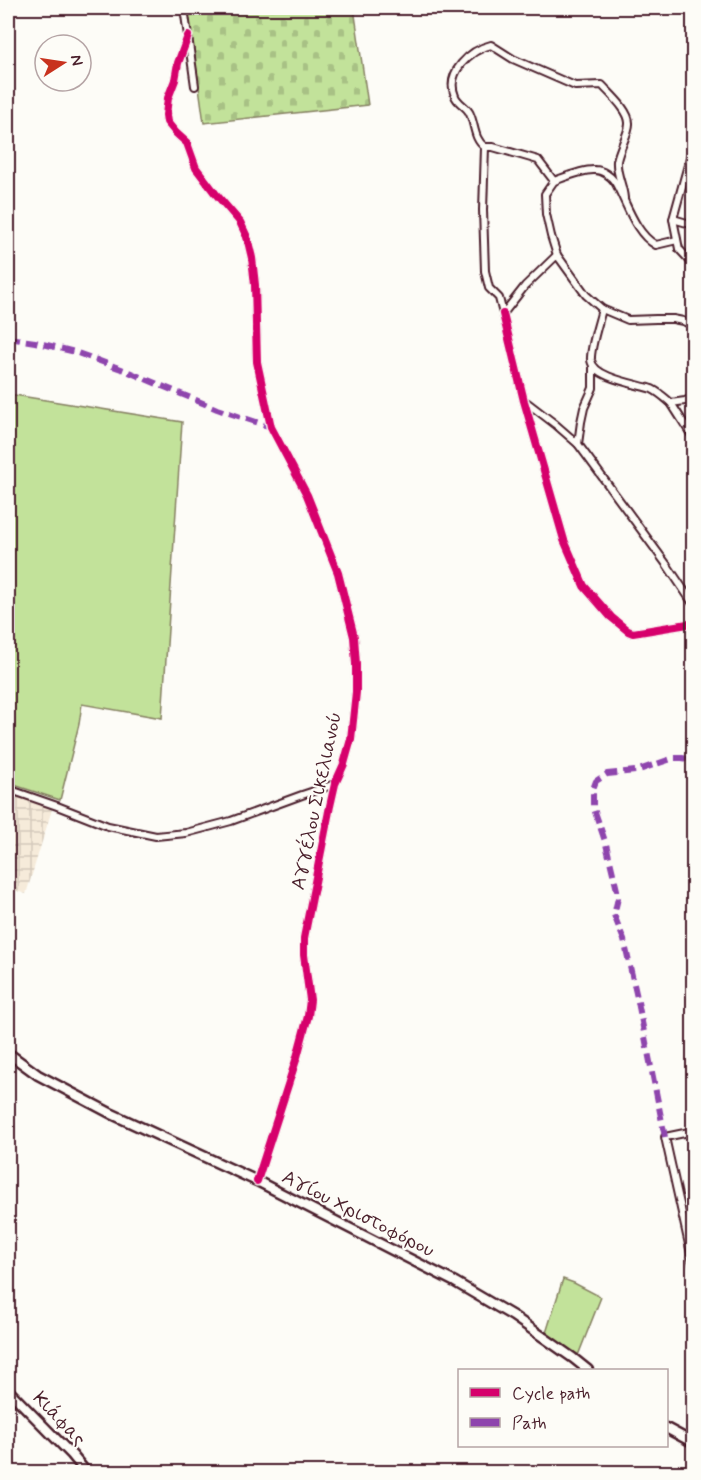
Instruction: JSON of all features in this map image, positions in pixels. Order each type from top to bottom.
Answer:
[{"type":"main road","name":"Αγίου Χριστοφόρου","points":[[8,1053],[38,1075],[112,1114],[257,1181],[465,1288],[513,1316],[586,1369]]},
{"type":"main road","name":"Κιάφας","points":[[8,1390],[72,1455],[86,1473]]},
{"type":"main road","points":[[668,1429],[693,1443]]},
{"type":"street","name":"Αγγέλου Σικελιανού","points":[[184,8],[195,86]]},
{"type":"street","name":"Αγγέλου Σικελιανού","points":[[188,36],[168,98],[167,122],[186,143],[196,168],[240,222],[247,237],[255,285],[257,362],[271,427],[307,495],[338,573],[354,637],[356,664],[352,732],[344,764],[335,784],[304,938],[310,1000],[308,1016],[257,1181]]},
{"type":"street","points":[[554,181],[538,160],[493,147],[485,147],[481,144],[471,114],[455,96],[453,86],[455,74],[463,60],[491,45],[513,59],[574,86],[602,85],[627,114],[629,124],[617,160],[625,203]]},
{"type":"street","points":[[693,143],[673,219],[679,249],[693,264]]},
{"type":"street","points":[[485,147],[483,210],[485,271],[489,288],[499,298],[524,401],[561,531],[584,586],[611,617],[633,633],[693,623]]},
{"type":"street","points":[[677,240],[656,245],[649,241],[625,203],[614,180],[604,172],[594,169],[554,181],[545,194],[546,214],[557,255],[586,295],[602,309],[628,320],[673,319],[693,326]]},
{"type":"street","points":[[673,219],[693,225]]},
{"type":"street","points":[[503,314],[525,286],[557,255]]},
{"type":"street","points":[[578,444],[582,415],[592,388],[591,359],[602,309]]},
{"type":"street","points":[[593,367],[605,375],[661,394],[671,403],[693,439]]},
{"type":"street","points":[[671,403],[693,397]]},
{"type":"street","points":[[524,401],[555,423],[578,444],[667,565],[693,605]]},
{"type":"street","points":[[8,789],[108,826],[156,836],[186,833],[231,821],[335,784]]},
{"type":"street","points":[[693,1131],[664,1137],[693,1267]]},
{"type":"shaded area","points":[[8,792],[53,806],[26,894],[8,888]]},
{"type":"green space","points":[[188,8],[354,8],[368,105],[204,123]]},
{"type":"green space","points":[[8,394],[182,422],[162,718],[82,704],[60,800],[8,783]]},
{"type":"green space","points":[[563,1279],[601,1297],[577,1358],[546,1333]]},
{"type":"marked path","points":[[8,338],[75,352],[217,409],[271,427]]},
{"type":"marked path","points":[[665,1137],[624,940],[614,915],[618,898],[617,890],[606,844],[593,806],[593,789],[596,781],[607,774],[636,771],[674,758],[694,760]]},
{"type":"cycle path","points":[[188,36],[168,98],[167,122],[187,143],[196,168],[240,222],[247,237],[255,285],[257,362],[271,427],[307,495],[338,573],[354,637],[356,664],[356,692],[351,739],[335,784],[304,938],[310,1000],[308,1016],[257,1181]]},
{"type":"cycle path","points":[[503,314],[524,401],[564,540],[584,586],[611,617],[633,633],[694,623]]}]
